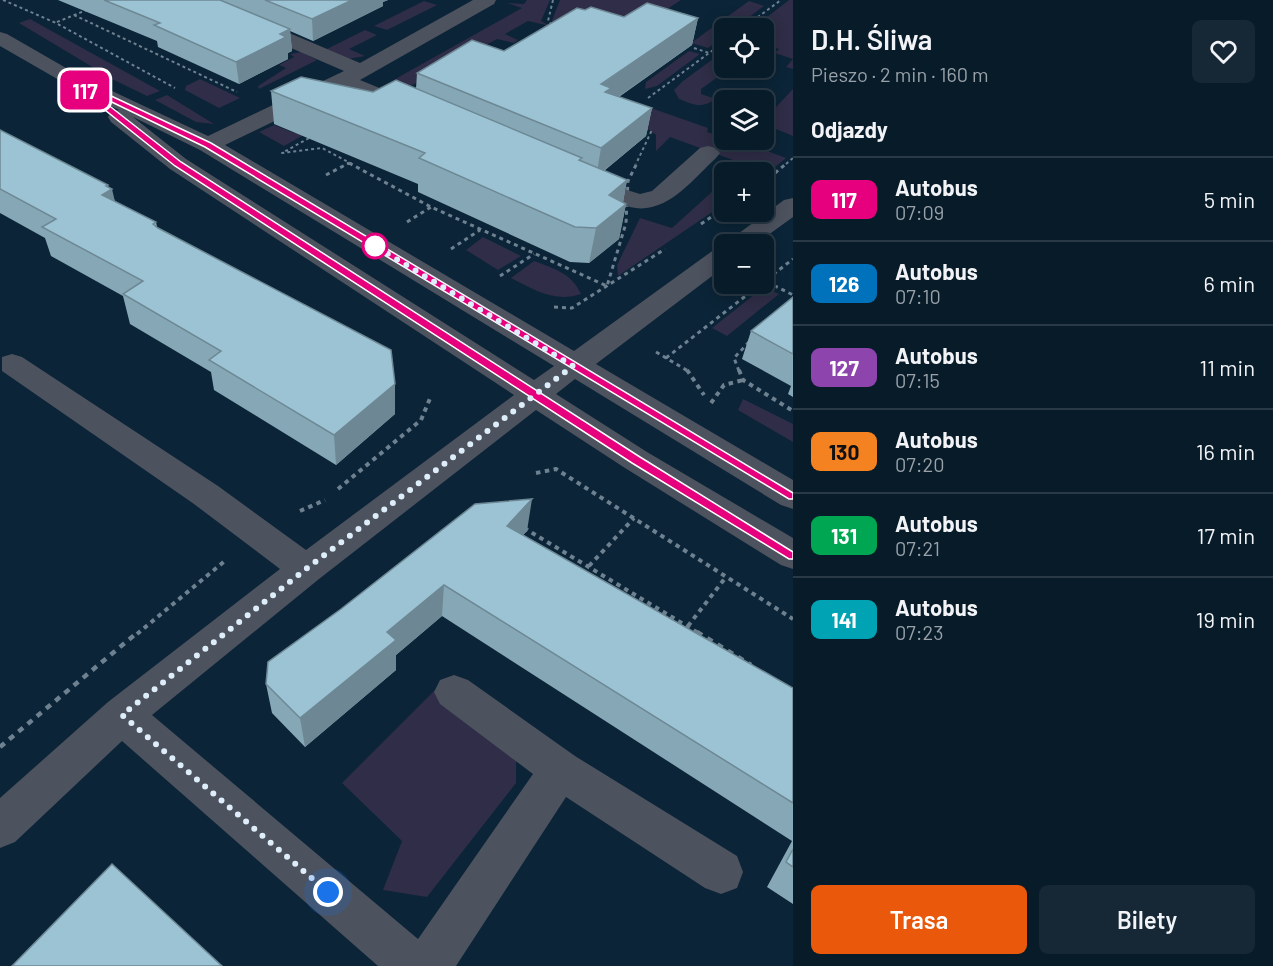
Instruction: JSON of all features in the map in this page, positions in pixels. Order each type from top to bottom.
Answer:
[{"type":"street","points":[[196,0],[352,76],[391,100],[433,119]]},
{"type":"street","points":[[208,145],[352,76],[487,0]]},
{"type":"street","points":[[0,38],[73,80],[208,145],[793,496]]},
{"type":"street","points":[[73,80],[178,164],[636,460],[793,555]]},
{"type":"street","points":[[560,174],[639,202],[661,196],[708,153]]},
{"type":"street","points":[[754,234],[793,205]]},
{"type":"street","points":[[0,827],[122,715],[306,569],[573,366],[714,262]]},
{"type":"street","points":[[12,364],[206,495],[306,569]]},
{"type":"street","points":[[454,692],[560,770],[721,872]]},
{"type":"street","points":[[122,715],[414,966]]},
{"type":"street","points":[[428,966],[560,770]]},
{"type":"path","points":[[548,34],[554,27],[548,21],[553,0]]},
{"type":"path","points":[[757,18],[782,0]]},
{"type":"path","points":[[56,23],[95,7]]},
{"type":"path","points":[[74,15],[240,93]]},
{"type":"path","points":[[694,48],[709,53]]},
{"type":"path","points":[[648,98],[714,49]]},
{"type":"path","points":[[466,59],[584,101],[651,132],[628,181],[626,223],[607,286],[431,207],[322,148],[282,153],[374,102],[391,100],[466,59]]},
{"type":"path","points":[[487,66],[496,61]]},
{"type":"path","points":[[774,173],[793,158]]},
{"type":"path","points":[[324,177],[350,163]]},
{"type":"path","points":[[406,222],[431,207]]},
{"type":"path","points":[[697,227],[714,215]]},
{"type":"path","points":[[449,251],[480,230]]},
{"type":"path","points":[[572,308],[669,247]]},
{"type":"path","points":[[493,281],[535,254]]},
{"type":"path","points":[[774,275],[793,259]]},
{"type":"path","points":[[774,286],[793,295]]},
{"type":"path","points":[[666,358],[750,294]]},
{"type":"path","points":[[758,334],[734,358],[743,380],[793,411]]},
{"type":"path","points":[[656,352],[686,369],[710,404],[724,385],[743,380]]},
{"type":"path","points":[[335,492],[421,420],[430,396]]},
{"type":"path","points":[[536,473],[556,469],[793,619]]},
{"type":"path","points":[[297,513],[327,499]]},
{"type":"path","points":[[589,566],[634,518]]},
{"type":"path","points":[[520,526],[755,667]]},
{"type":"path","points":[[0,747],[232,555]]},
{"type":"path","points":[[681,636],[726,577]]},
{"type":"shaded area","points":[[527,0],[550,0],[541,21],[550,26],[528,21],[505,34],[518,40],[514,43],[497,39],[405,89],[392,88],[397,78],[522,8],[507,3],[524,4]]},
{"type":"shaded area","points":[[560,0],[681,0],[619,41],[581,34],[551,23]]},
{"type":"shaded area","points":[[789,0],[793,0],[793,59],[775,53],[779,49],[774,47],[774,18],[766,18]]},
{"type":"shaded area","points":[[424,1],[437,5],[387,30],[374,26]]},
{"type":"shaded area","points":[[749,1],[764,6],[748,18],[725,18]]},
{"type":"shaded area","points":[[30,19],[160,91],[147,96],[114,80],[19,23]]},
{"type":"shaded area","points":[[714,26],[714,44],[708,48],[691,43]]},
{"type":"shaded area","points":[[365,30],[377,35],[349,49],[365,56],[348,59],[323,51]]},
{"type":"shaded area","points":[[689,51],[700,54],[657,86],[645,89],[646,82]]},
{"type":"shaded area","points":[[301,52],[317,60],[259,89],[258,86],[286,68],[279,65],[294,57],[290,54]]},
{"type":"shaded area","points":[[714,58],[714,78],[716,78],[701,89],[701,94],[714,100],[697,105],[679,99],[674,90]]},
{"type":"shaded area","points":[[793,59],[793,69],[786,67]]},
{"type":"shaded area","points":[[200,79],[240,98],[219,108],[185,90],[186,86]]},
{"type":"shaded area","points":[[594,88],[708,128],[707,132],[714,134],[714,150],[765,150],[786,158],[774,168],[774,162],[739,162],[670,137],[656,151],[656,135]]},
{"type":"shaded area","points":[[793,89],[793,136],[774,128],[774,109]]},
{"type":"shaded area","points":[[167,95],[214,124],[196,122],[155,100]]},
{"type":"shaded area","points":[[372,97],[284,146],[259,132],[274,125],[294,133],[347,104]]},
{"type":"shaded area","points":[[714,190],[714,211],[618,276],[617,265],[640,218],[672,228]]},
{"type":"shaded area","points":[[483,237],[521,256],[498,270],[466,250]]},
{"type":"shaded area","points":[[534,261],[568,277],[581,294],[563,297],[545,294],[511,278]]},
{"type":"shaded area","points":[[774,292],[779,294],[727,336],[712,328],[755,294],[774,294]]},
{"type":"shaded area","points":[[743,399],[793,424],[793,442],[738,410]]},
{"type":"shaded area","points":[[435,690],[516,759],[516,783],[427,897],[383,890],[402,841],[342,783]]},
{"type":"building","points":[[104,0],[220,0],[290,29],[280,34],[286,37],[236,62],[154,25],[160,23]]},
{"type":"building","points":[[265,0],[352,0],[312,19]]},
{"type":"building","points":[[647,3],[698,18],[601,84],[611,88],[605,92],[652,108],[601,148],[417,73],[472,40],[504,51],[577,8],[585,10],[591,7],[624,17]]},
{"type":"building","points":[[301,77],[373,92],[396,80],[582,158],[579,160],[627,180],[609,195],[626,204],[596,228],[575,227],[419,158],[425,153],[271,91]]},
{"type":"building","points":[[0,130],[108,185],[106,186],[112,189],[102,195],[156,222],[153,224],[158,228],[391,350],[395,384],[334,435],[209,360],[221,351],[123,294],[143,281],[42,227],[56,219],[0,189]]},
{"type":"building","points":[[793,297],[793,354],[751,331]]},
{"type":"building","points":[[532,499],[507,526],[793,688],[793,803],[444,585],[387,632],[396,640],[300,718],[266,684],[268,662],[341,609],[475,504]]},
{"type":"building","points":[[793,849],[793,867],[786,862]]},
{"type":"building","points":[[112,864],[222,966],[12,966]]},
{"type":"bus line","name":"117","points":[[793,496],[208,145],[73,80],[178,164],[636,460],[793,555]]},
{"type":"route","points":[[328,892],[122,715],[306,569],[573,366],[375,246]]}]
